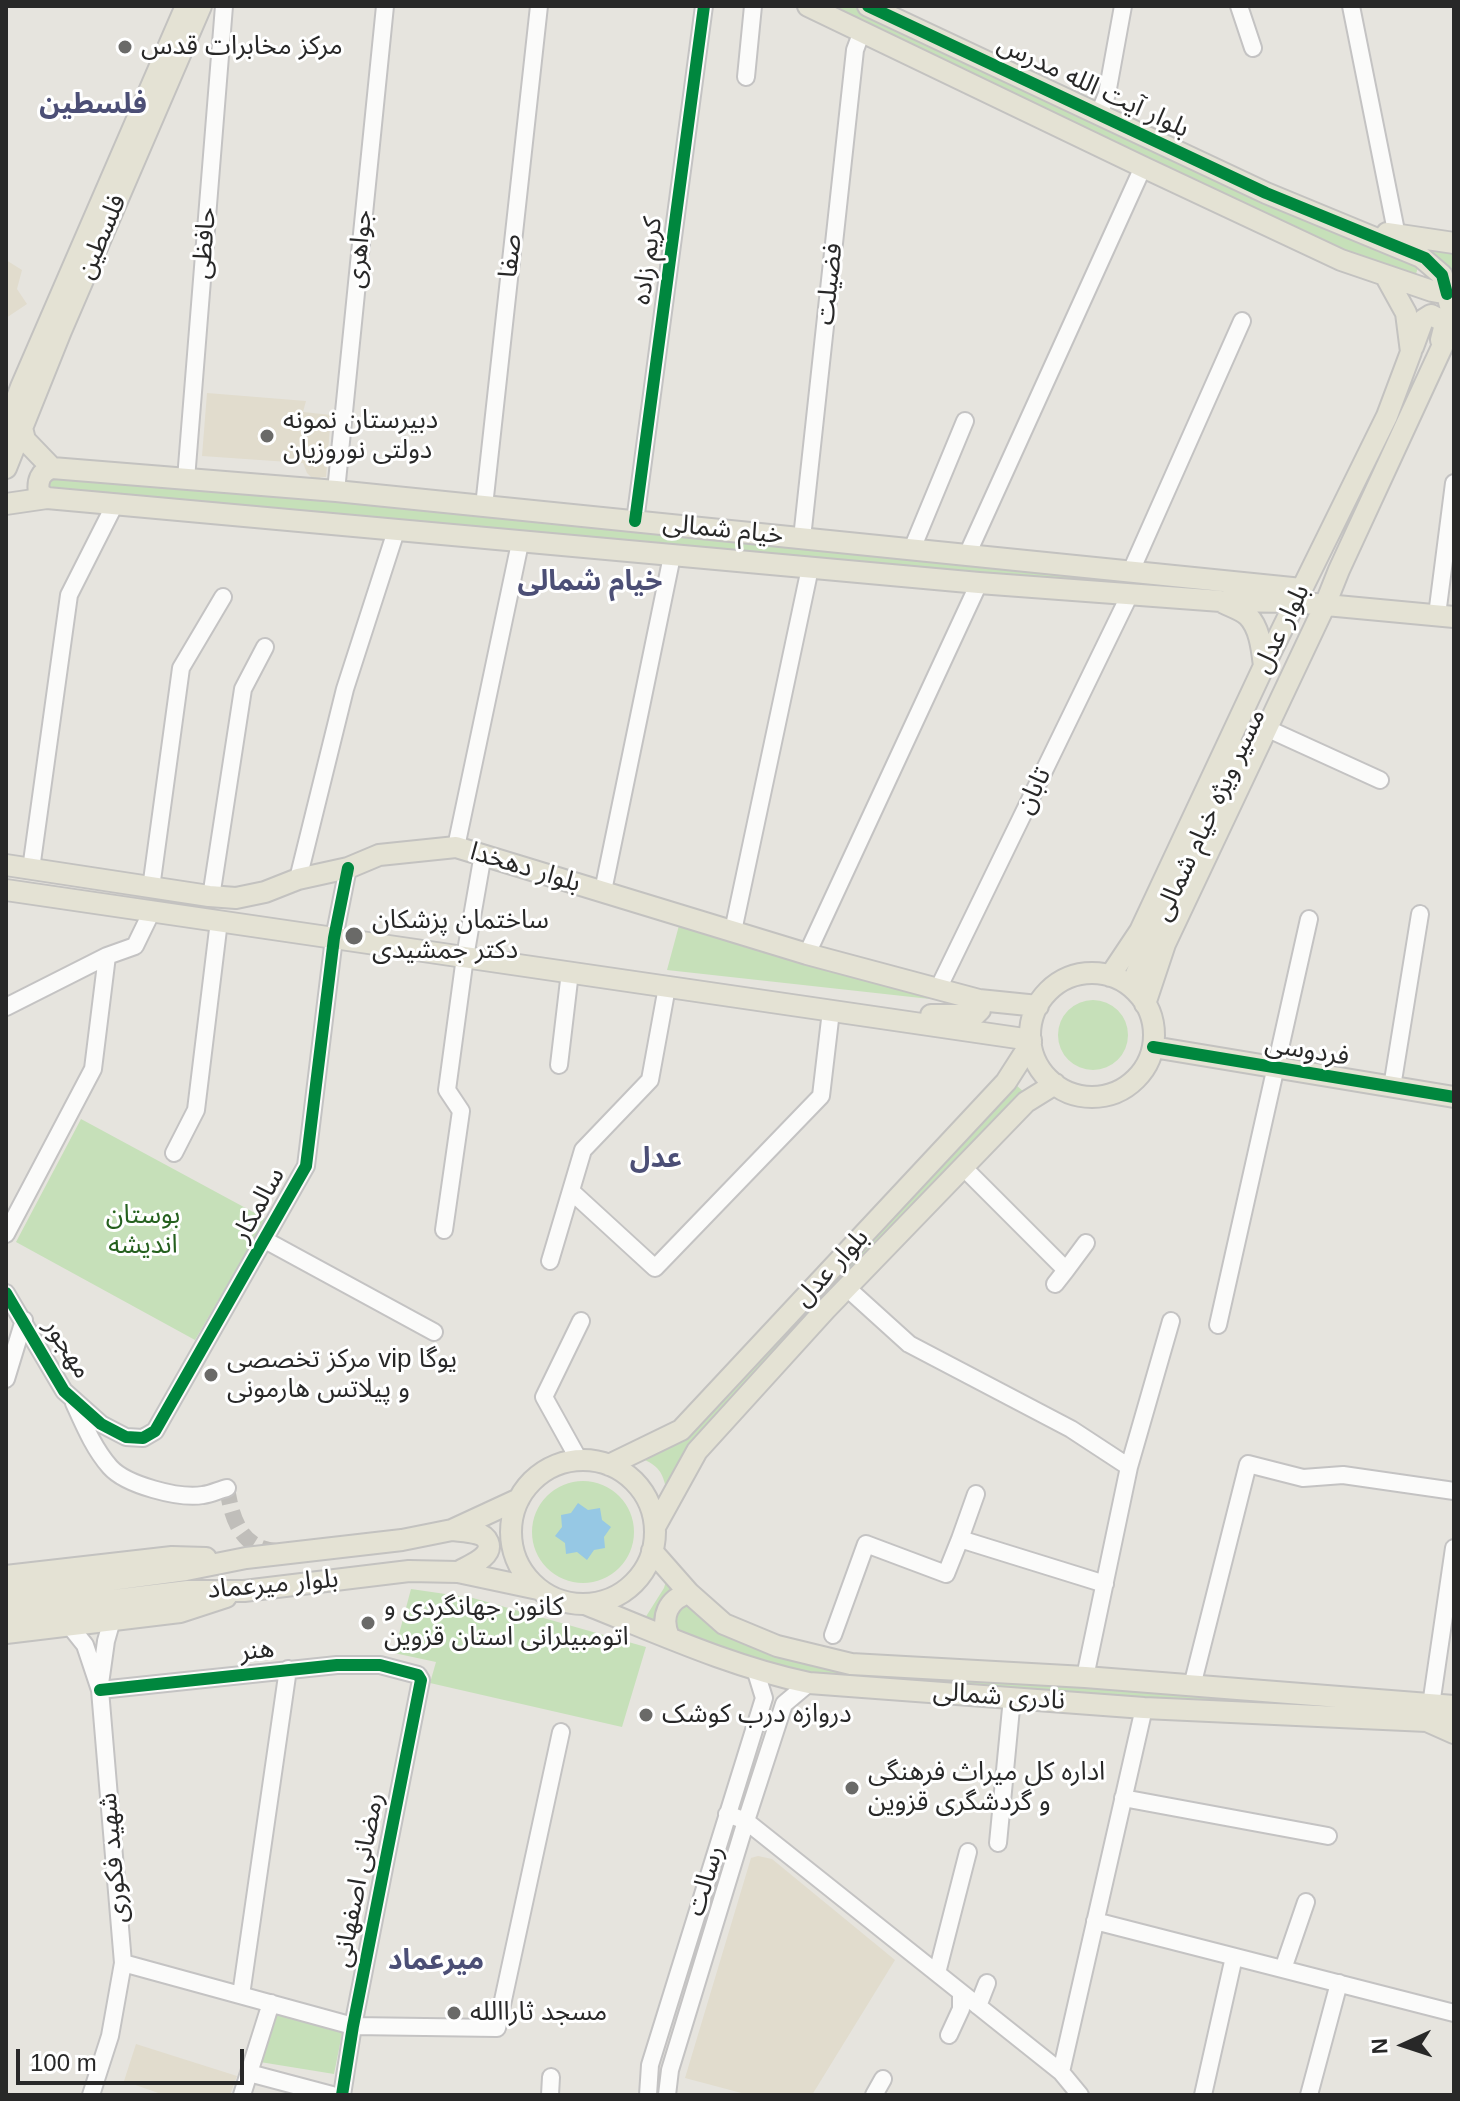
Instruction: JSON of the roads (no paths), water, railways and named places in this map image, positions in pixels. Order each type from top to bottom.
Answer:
[{"type":"main road","name":"بلوار آیت الله مدرس","points":[[808,6],[1341,260],[1450,294]]},
{"type":"main road","name":"فلسطین","points":[[6,468],[21,387],[187,7]]},
{"type":"main road","name":"بلوار آیت الله مدرس","points":[[881,9],[1299,208],[1421,257],[1431,265]]},
{"type":"main road","points":[[1064,128],[1050,109],[1055,101],[1067,100]]},
{"type":"main road","name":"بلوار آیت الله مدرس","points":[[1299,208],[1397,236],[1454,243]]},
{"type":"main road","points":[[1413,284],[1430,282],[1433,273],[1431,265]]},
{"type":"main road","points":[[1431,265],[1442,275],[1450,294],[1454,321]]},
{"type":"main road","name":"بلوار عدل","points":[[1143,1000],[1165,944],[1266,728],[1315,562],[1387,416],[1411,352],[1406,313],[1385,275]]},
{"type":"main road","points":[[1411,352],[1423,320],[1431,315],[1441,319],[1444,328],[1432,367]]},
{"type":"main road","name":"بلوار عدل","points":[[1110,976],[1140,931],[1264,666],[1306,600],[1454,321]]},
{"type":"main road","points":[[14,428],[52,468],[43,473],[38,482],[39,493],[47,498]]},
{"type":"main road","name":"خیام شمالی","points":[[52,468],[336,491],[1280,586],[1306,600]]},
{"type":"main road","name":"خیام شمالی","points":[[6,504],[47,498],[979,583],[1221,601],[1306,600]]},
{"type":"main road","points":[[1280,586],[1315,562]]},
{"type":"main road","points":[[1306,600],[1445,616]]},
{"type":"main road","name":"مسیر ویژه خیام شمالی","points":[[1143,1000],[1136,974],[1298,624],[1306,600]]},
{"type":"main road","points":[[1221,601],[1250,619],[1260,639],[1264,666]]},
{"type":"main road","name":"بلوار دهخدا","points":[[6,865],[211,897],[236,898],[348,868],[379,855],[456,847],[807,954],[979,1000],[1038,1006]]},
{"type":"main road","points":[[6,890],[1031,1041]]},
{"type":"main road","points":[[1086,973],[1110,976],[1127,984],[1143,1000],[1151,1017],[1153,1047],[1144,1068],[1119,1091],[1086,1097],[1065,1091],[1048,1078],[1036,1062],[1031,1041],[1032,1022],[1044,996],[1063,980],[1086,973]]},
{"type":"main road","points":[[855,1014],[975,1015],[980,1010],[979,1000]]},
{"type":"main road","name":"بلوار عدل","points":[[609,1465],[681,1430],[1006,1082],[1031,1041]]},
{"type":"main road","name":"فردوسی","points":[[1153,1047],[1454,1097]]},
{"type":"main road","name":"بلوار عدل","points":[[655,1527],[697,1451],[846,1287],[1026,1102],[1055,1084]]},
{"type":"main road","points":[[594,1460],[609,1465],[632,1479],[648,1501],[655,1527],[652,1551],[642,1572],[627,1589],[607,1600],[585,1604],[560,1600],[538,1589],[522,1570],[513,1547],[511,1523],[519,1499],[543,1471],[566,1461],[594,1460]]},
{"type":"main road","name":"بلوار میرعماد","points":[[6,1594],[186,1570],[246,1558],[402,1540],[452,1530],[519,1499]]},
{"type":"main road","points":[[452,1530],[480,1534],[487,1539],[489,1546],[487,1554],[479,1561],[458,1572]]},
{"type":"main road","name":"نادری شمالی","points":[[652,1551],[689,1593],[724,1624],[777,1646],[851,1664],[1192,1686],[1454,1717]]},
{"type":"main road","points":[[6,1576],[172,1557],[246,1558]]},
{"type":"main road","name":"بلوار میرعماد","points":[[6,1613],[188,1591],[244,1591],[409,1571],[458,1572],[538,1589]]},
{"type":"main road","points":[[6,1633],[180,1612],[244,1591]]},
{"type":"main road","points":[[669,1637],[664,1624],[667,1610],[676,1599],[689,1593]]},
{"type":"main road","name":"نادری شمالی","points":[[585,1604],[755,1669],[809,1683],[1144,1708],[1429,1713],[1454,1706]]},
{"type":"main road","name":"نادری شمالی","points":[[1429,1713],[1454,1700]]},
{"type":"main road","name":"نادری شمالی","points":[[1429,1713],[1454,1733]]},
{"type":"street","name":"حافظی","points":[[186,479],[224,6]]},
{"type":"street","name":"جواهری","points":[[336,491],[385,6]]},
{"type":"street","name":"صفا","points":[[484,506],[539,6]]},
{"type":"street","name":"کریم زاده","points":[[635,521],[704,6]]},
{"type":"street","points":[[746,77],[753,6]]},
{"type":"street","points":[[1099,114],[1107,94],[1123,6]]},
{"type":"street","points":[[1239,6],[1253,48]]},
{"type":"street","points":[[1351,6],[1397,236]]},
{"type":"street","name":"فضیلت","points":[[802,538],[855,50],[862,31]]},
{"type":"street","points":[[967,555],[1143,167]]},
{"type":"street","points":[[1131,571],[1242,321]]},
{"type":"street","points":[[912,549],[965,421]]},
{"type":"street","points":[[1445,616],[1454,483]]},
{"type":"street","points":[[31,869],[69,595],[114,506]]},
{"type":"street","points":[[298,879],[345,689],[396,531]]},
{"type":"street","points":[[456,847],[520,543]]},
{"type":"street","points":[[603,891],[672,556]]},
{"type":"street","points":[[733,931],[810,568]]},
{"type":"street","points":[[807,954],[979,583]]},
{"type":"street","name":"تابان","points":[[938,989],[1130,594]]},
{"type":"street","points":[[151,888],[181,668],[223,597]]},
{"type":"street","points":[[211,897],[243,689],[265,647]]},
{"type":"street","points":[[1266,728],[1380,780]]},
{"type":"street","points":[[444,1230],[461,1111],[447,1090],[483,854]]},
{"type":"street","name":"سالمکار","points":[[143,1438],[155,1431],[306,1166],[334,938],[348,868]]},
{"type":"street","points":[[6,1007],[107,956],[135,946],[152,911]]},
{"type":"street","points":[[1392,1087],[1420,914]]},
{"type":"street","points":[[1218,1325],[1309,919]]},
{"type":"street","points":[[174,1153],[196,1110],[219,921]]},
{"type":"street","points":[[6,1234],[93,1069],[107,956]]},
{"type":"street","points":[[559,1065],[570,972]]},
{"type":"street","points":[[550,1261],[583,1150],[650,1080],[667,987]]},
{"type":"street","points":[[571,1191],[655,1268],[821,1096],[831,1011]]},
{"type":"street","points":[[963,1167],[1066,1270]]},
{"type":"street","points":[[265,1240],[434,1332]]},
{"type":"street","points":[[1055,1284],[1086,1243]]},
{"type":"street","points":[[846,1287],[909,1344],[1071,1429],[1129,1467]]},
{"type":"street","name":"مهجور","points":[[6,1293],[64,1391],[101,1424],[126,1437],[143,1438]]},
{"type":"street","name":"مهجور","points":[[7,1373],[24,1320]]},
{"type":"street","points":[[579,1460],[544,1397],[581,1321]]},
{"type":"street","points":[[1085,1677],[1129,1467],[1171,1321]]},
{"type":"street","points":[[71,1397],[94,1444],[112,1470],[152,1490],[178,1495],[202,1495],[227,1488]]},
{"type":"street","points":[[1192,1686],[1248,1464],[1303,1478],[1343,1475],[1454,1491]]},
{"type":"street","points":[[833,1635],[866,1544],[946,1574],[976,1494]]},
{"type":"street","points":[[960,1539],[1105,1584]]},
{"type":"street","points":[[1429,1713],[1454,1548]]},
{"type":"street","points":[[100,1690],[112,1620]]},
{"type":"street","name":"شهید فکوری","points":[[69,1625],[85,1645],[100,1690],[123,1963],[110,2036],[91,2095]]},
{"type":"street","name":"هنر","points":[[100,1690],[337,1665],[380,1665],[418,1675]]},
{"type":"street","points":[[241,1995],[288,1669]]},
{"type":"street","name":"رسالت","points":[[648,2095],[650,2065],[764,1698],[755,1669]]},
{"type":"street","name":"رمضانی اصفهانی","points":[[342,2095],[421,1680],[418,1675]]},
{"type":"street","name":"رسالت","points":[[667,2095],[670,2070],[784,1704],[809,1683]]},
{"type":"street","points":[[998,1843],[1012,1698]]},
{"type":"street","points":[[1061,2072],[1144,1708]]},
{"type":"street","points":[[123,1963],[353,2026],[497,2028],[561,1732]]},
{"type":"street","points":[[1123,1798],[1328,1836]]},
{"type":"street","points":[[727,1814],[746,1821],[937,1973],[1061,2072],[1080,2095]]},
{"type":"street","points":[[937,1973],[968,1852]]},
{"type":"street","points":[[1283,1969],[1306,1902]]},
{"type":"street","points":[[1095,1921],[1454,2013]]},
{"type":"street","points":[[1203,2095],[1234,1957]]},
{"type":"street","points":[[978,2006],[987,1983]]},
{"type":"street","points":[[1309,2095],[1339,1983]]},
{"type":"street","points":[[949,2035],[961,2009],[961,1993]]},
{"type":"street","points":[[242,2095],[271,2003]]},
{"type":"street","points":[[249,2073],[332,2095]]},
{"type":"street","points":[[550,2095],[551,2077]]},
{"type":"street","points":[[874,2095],[883,2079]]},
{"type":"water","points":[[578,1503],[588,1510],[600,1508],[602,1520],[611,1527],[604,1537],[605,1548],[594,1550],[587,1560],[577,1552],[566,1554],[565,1543],[555,1536],[562,1527],[561,1515],[571,1513]]},
{"type":"tunnel","points":[[227,1488],[232,1511],[247,1539],[266,1549],[279,1551]]},
{"type":"place","name":"مرکز مخابرات قدس","points":[[125,47]]},
{"type":"place","name":"دبیرستان نمونه دولتی نوروزیان","points":[[267,436]]},
{"type":"place","name":"ساختمان پزشکان دکتر جمشیدی","points":[[354,936]]},
{"type":"place","name":"مرکز تخصصی vip یوگا و پیلاتس هارمونی","points":[[211,1375]]},
{"type":"place","name":"کانون جهانگردی و اتومبیلرانی استان قزوین","points":[[368,1623]]},
{"type":"place","name":"دروازه درب کوشک","points":[[646,1715]]},
{"type":"place","name":"اداره کل میراث فرهنگی و گردشگری قزوین","points":[[852,1788]]},
{"type":"place","name":"مسجد ثاراالله","points":[[454,2013]]},
{"type":"district","name":"فلسطین","points":[[93,105]]},
{"type":"district","name":"خیام شمالی","points":[[590,582]]},
{"type":"district","name":"عدل","points":[[656,1159]]},
{"type":"district","name":"میرعماد","points":[[436,1961]]},
{"type":"park label","name":"بوستان اندیشه","points":[[143,1231]]}]
